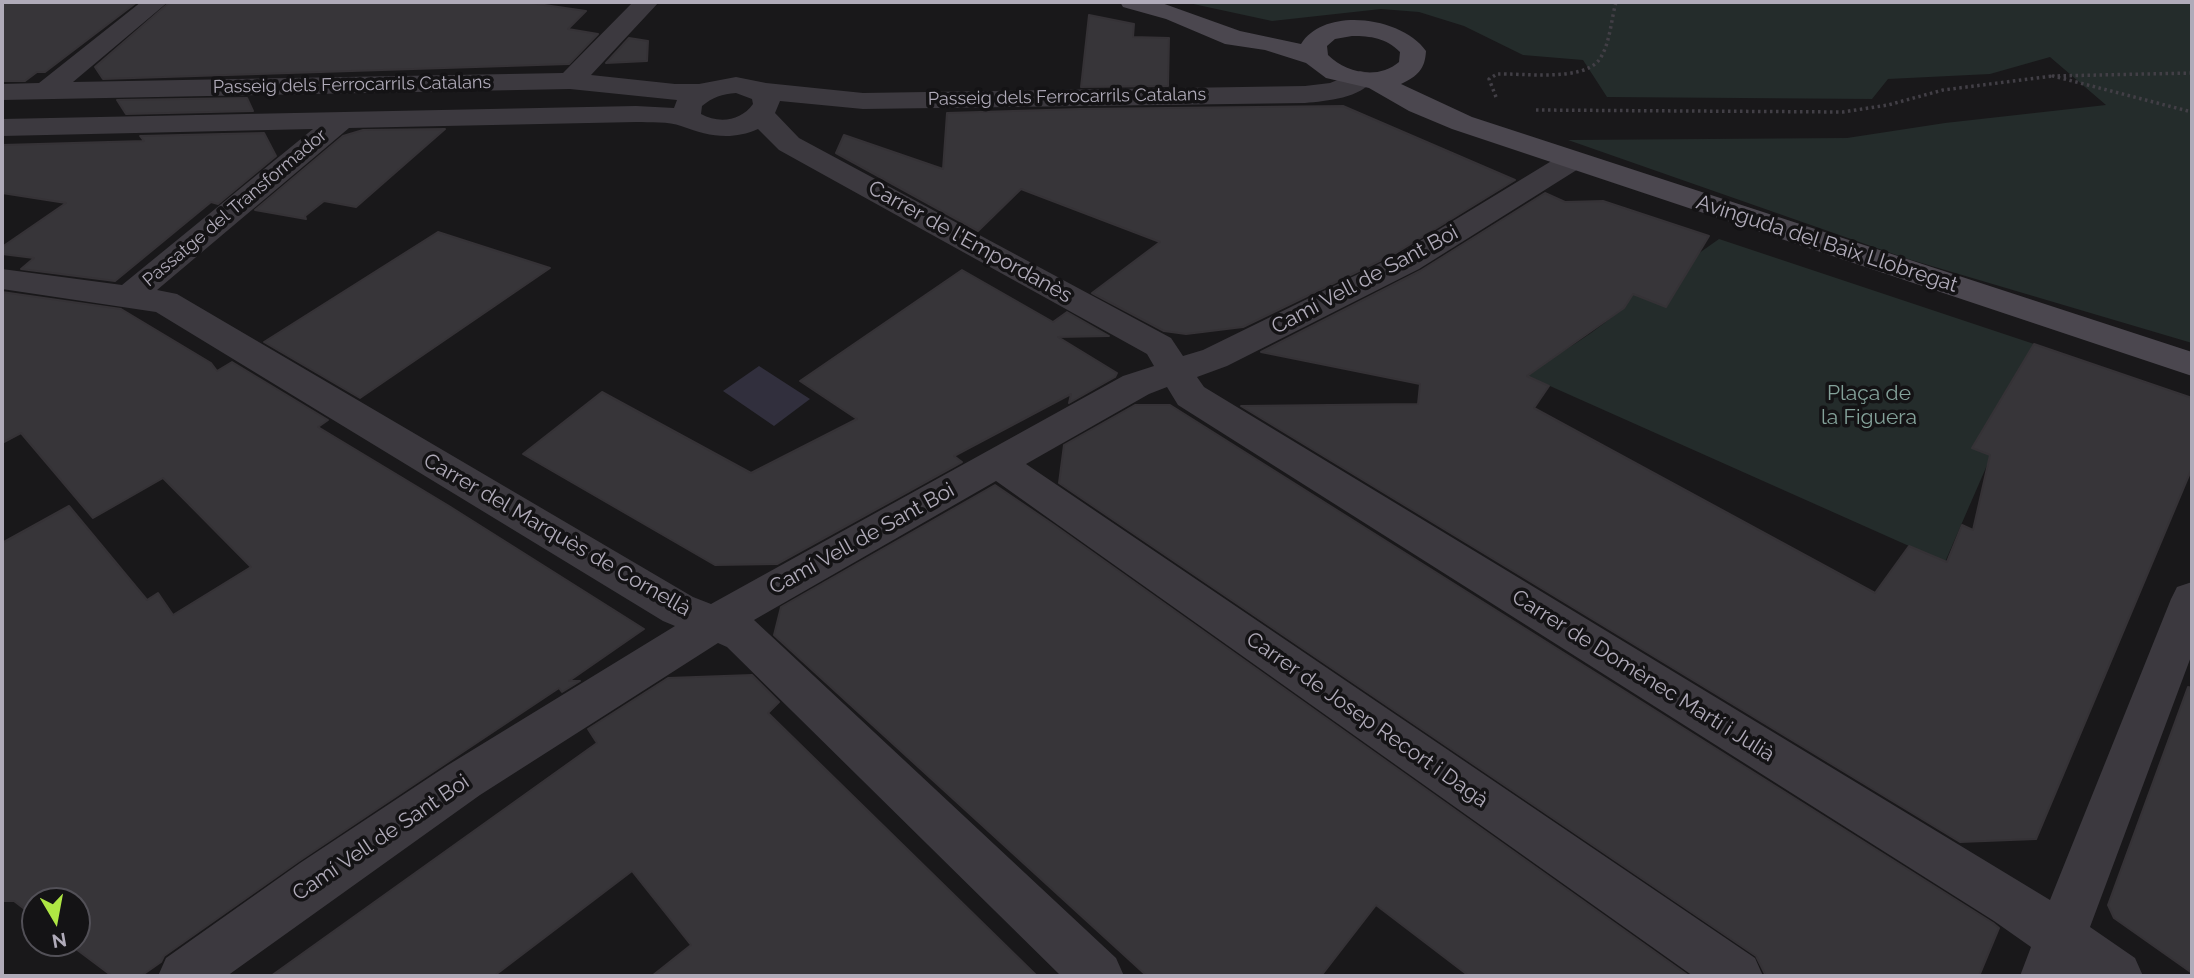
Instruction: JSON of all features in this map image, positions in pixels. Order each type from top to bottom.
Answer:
[{"type":"main road","points":[[1132,2],[1197,22],[1234,37],[1268,43],[1318,61]]},
{"type":"main road","points":[[1197,22],[1280,33],[1332,31]]},
{"type":"main road","name":"Avinguda del Baix Llobregat","points":[[1332,31],[1368,28],[1396,36],[1413,51],[1413,62],[1433,94],[1462,123]]},
{"type":"main road","points":[[1318,61],[1314,44],[1332,31]]},
{"type":"main road","name":"Avinguda del Baix Llobregat","points":[[1318,61],[1337,74],[1367,79],[1428,109],[1499,136],[2192,364]]},
{"type":"main road","points":[[1367,79],[1400,74],[1413,62]]},
{"type":"street","points":[[46,92],[156,2]]},
{"type":"street","points":[[609,2],[645,4]]},
{"type":"street","points":[[570,81],[645,4]]},
{"type":"street","name":"Passeig dels Ferrocarrils Catalans","points":[[1271,93],[1295,86],[1318,61]]},
{"type":"street","name":"Passeig dels Ferrocarrils Catalans","points":[[2,92],[570,81],[675,92],[702,92],[736,85],[761,103],[1271,93],[1299,96],[1320,93],[1367,79]]},
{"type":"street","points":[[702,92],[681,110],[694,123],[717,128],[744,124],[761,103]]},
{"type":"street","name":"Passeig dels Ferrocarrils Catalans","points":[[2,109],[567,97],[681,110]]},
{"type":"street","name":"Carrer de l'Empordanès","points":[[761,103],[789,144],[1159,346],[1175,372]]},
{"type":"street","name":"Passeig dels Ferrocarrils Catalans","points":[[2,127],[636,114],[681,110]]},
{"type":"street","name":"Passatge del Transformador","points":[[128,297],[343,120]]},
{"type":"street","name":"Camí Vell de Sant Boi","points":[[184,976],[317,880],[452,788],[714,623],[1136,385],[1215,358],[1408,262],[1573,160]]},
{"type":"street","name":"Carrer del Marquès de Cornellà","points":[[2,279],[165,302],[678,609],[742,634],[1098,976]]},
{"type":"street","name":"Carrer de Domènec Martí i Julià","points":[[1175,372],[1191,396],[2012,904],[2054,957],[2117,976]]},
{"type":"street","name":"Carrer de Josep Recort i Dagà","points":[[997,463],[1737,976]]},
{"type":"street","points":[[2054,957],[2192,599]]},
{"type":"path","points":[[1616,2],[1598,61],[1587,70],[1563,74],[1516,72],[1497,75],[1489,79],[1489,87],[1495,96],[1525,110],[1843,112],[1888,105],[1943,90],[2053,76],[2192,73]]},
{"type":"path","points":[[2053,76],[2192,112]]},
{"type":"path","points":[[1499,136],[1525,110]]},
{"type":"green space","points":[[1184,2],[2192,2],[2192,343],[1908,259],[1568,140],[1847,138],[1945,123],[2106,105],[2050,57],[1990,74],[1888,79],[1872,99],[1607,97],[1583,60],[1523,55],[1464,26],[1419,12],[1381,9],[1272,21]]},
{"type":"green space","name":"Plaça de la Figuera","points":[[1719,239],[2034,344],[1972,448],[1990,455],[1945,562],[1523,374],[1598,328],[1633,294],[1666,306],[1661,280]]},
{"type":"shaded area","points":[[759,366],[810,399],[774,426],[723,391]]},
{"type":"building","points":[[2,2],[137,2],[45,72],[37,72],[25,81],[2,81]]},
{"type":"building","points":[[170,2],[524,2],[586,11],[568,29],[598,34],[569,64],[103,79],[95,67]]},
{"type":"building","points":[[1089,15],[1134,24],[1133,37],[1169,38],[1168,86],[1081,87]]},
{"type":"building","points":[[629,38],[648,41],[647,61],[606,63]]},
{"type":"building","points":[[247,98],[253,111],[126,114],[117,100]]},
{"type":"building","points":[[1343,106],[1515,180],[1396,253],[1243,327],[1186,334],[1164,331],[1092,293],[1160,242],[1021,189],[978,231],[836,153],[844,135],[943,169],[947,113]]},
{"type":"building","points":[[445,129],[356,207],[324,201],[305,216],[306,219],[255,210],[343,136],[363,130]]},
{"type":"building","points":[[264,133],[276,156],[218,204],[211,202],[115,281],[21,269],[34,258],[2,254],[2,247],[66,203],[2,193],[2,145],[144,141],[140,136]]},
{"type":"building","points":[[1545,193],[1565,202],[1603,201],[1709,236],[1666,307],[1633,294],[1624,308],[1527,376],[1549,386],[1534,408],[1875,593],[1909,546],[1947,562],[1962,525],[1973,530],[1990,455],[1972,448],[2034,344],[2192,398],[2192,468],[2036,839],[1960,842],[1241,406],[1418,404],[1420,384],[1261,352],[1420,271]]},
{"type":"building","points":[[438,232],[550,268],[360,398],[264,342]]},
{"type":"building","points":[[962,270],[1053,322],[1067,312],[1109,336],[1058,337],[1117,373],[1115,377],[1069,403],[1071,394],[954,456],[962,462],[777,564],[715,565],[523,454],[602,392],[751,473],[857,419],[800,381]]},
{"type":"building","points":[[2,292],[121,309],[211,363],[217,371],[232,362],[328,420],[318,427],[644,629],[569,681],[580,681],[562,692],[559,688],[299,861],[164,956],[161,962],[141,976],[112,976],[87,957],[91,957],[91,887],[21,887],[21,906],[14,901],[2,901],[2,543],[69,506],[147,600],[158,593],[173,615],[251,567],[163,478],[93,518],[21,433],[2,443]]},
{"type":"building","points":[[1135,405],[1170,405],[1993,923],[1999,928],[1979,976],[1766,976],[1756,956],[1059,483],[1064,445]]},
{"type":"building","points":[[995,485],[1689,976],[1469,976],[1376,905],[1321,976],[1147,976],[774,635],[781,607]]},
{"type":"building","points":[[752,675],[779,702],[768,713],[1037,976],[652,976],[691,945],[632,871],[494,976],[271,976],[597,743],[588,729],[668,678]]},
{"type":"building","points":[[2188,687],[2192,688],[2192,973],[2114,918],[2108,905]]}]
